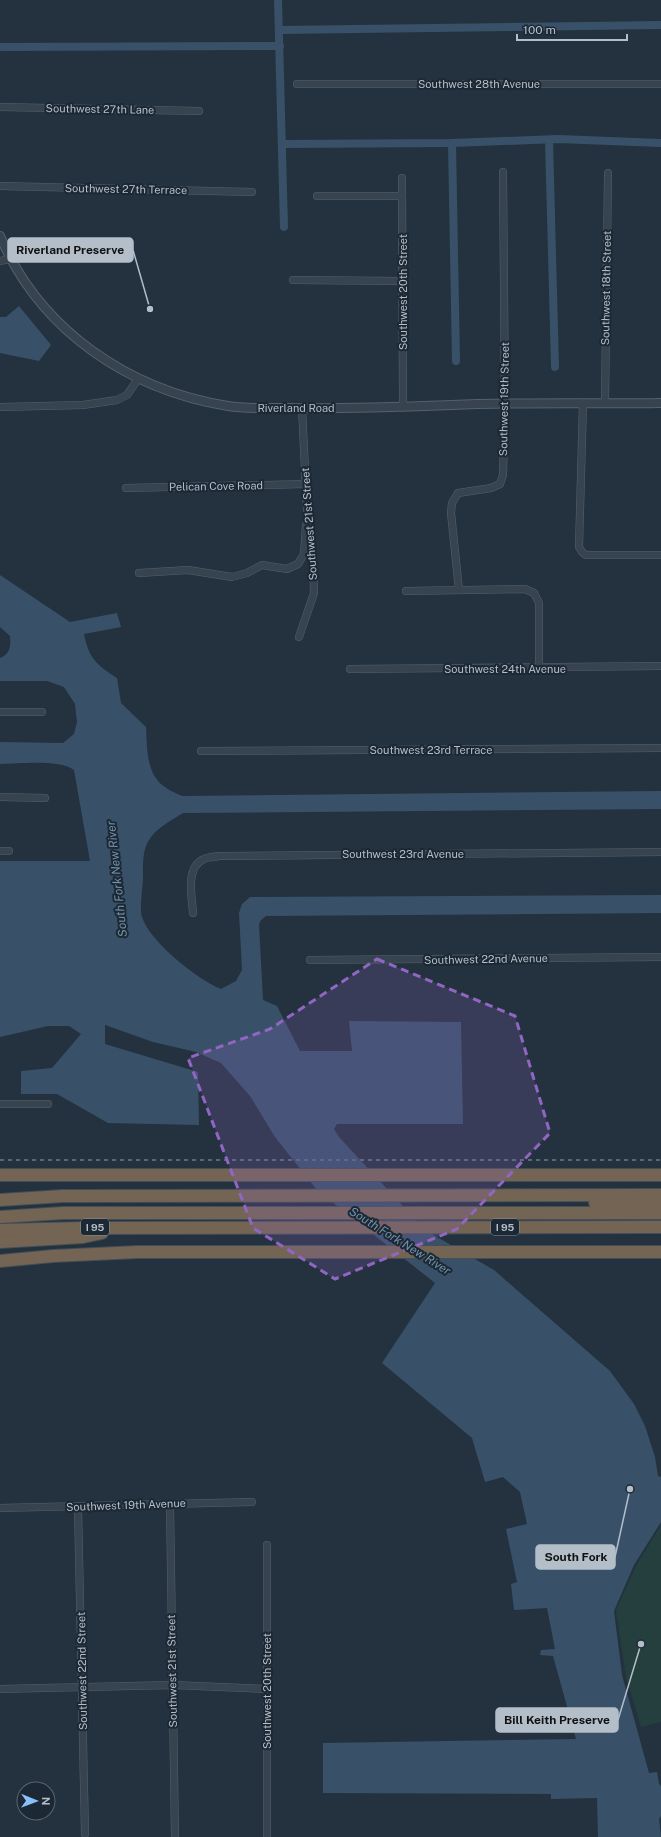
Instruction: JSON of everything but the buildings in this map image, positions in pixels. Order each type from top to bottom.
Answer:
[{"type":"highway","points":[[0,1175],[661,1175]]},
{"type":"highway","points":[[0,1193],[42,1197],[63,1204],[379,1213],[661,1213]]},
{"type":"highway","points":[[0,1205],[661,1195]]},
{"type":"highway","points":[[0,1200],[42,1197]]},
{"type":"highway","points":[[0,1217],[63,1204],[661,1203]]},
{"type":"highway","name":"I 95","points":[[62,1233],[82,1237],[127,1227],[661,1227]]},
{"type":"highway","points":[[0,1230],[62,1233]]},
{"type":"highway","points":[[0,1242],[62,1233]]},
{"type":"highway","points":[[0,1261],[81,1254],[163,1252],[661,1252]]},
{"type":"street","name":"Southwest 28th Avenue","points":[[297,84],[661,84]]},
{"type":"street","name":"Southwest 27th Lane","points":[[0,107],[199,111]]},
{"type":"street","name":"Southwest 19th Street","points":[[459,590],[451,513],[452,503],[458,493],[491,488],[500,484],[503,475],[505,403],[503,172]]},
{"type":"street","name":"Southwest 18th Street","points":[[605,403],[608,173]]},
{"type":"street","name":"Southwest 20th Street","points":[[402,178],[403,406]]},
{"type":"street","name":"Southwest 27th Terrace","points":[[0,186],[252,192]]},
{"type":"street","points":[[317,196],[402,196]]},
{"type":"street","name":"Riverland Road","points":[[0,236],[10,259],[39,301],[60,322],[100,356],[138,379],[174,394],[230,406],[302,408],[505,403],[661,403]]},
{"type":"street","points":[[0,261],[10,259]]},
{"type":"street","points":[[293,280],[403,281]]},
{"type":"street","points":[[0,407],[83,405],[117,400],[127,395],[138,379]]},
{"type":"street","points":[[583,404],[579,546],[582,552],[586,555],[661,555]]},
{"type":"street","name":"Southwest 21st Street","points":[[298,637],[314,593],[307,511],[302,408]]},
{"type":"street","name":"Pelican Cove Road","points":[[126,488],[306,484]]},
{"type":"street","points":[[139,573],[188,570],[232,577],[247,574],[262,566],[286,569],[298,564],[304,554],[307,511]]},
{"type":"street","points":[[406,591],[525,589],[534,593],[539,603],[538,669]]},
{"type":"street","name":"Southwest 24th Avenue","points":[[350,669],[538,669],[661,666]]},
{"type":"street","points":[[0,712],[42,712]]},
{"type":"street","name":"Southwest 23rd Terrace","points":[[201,751],[661,748]]},
{"type":"street","points":[[0,797],[45,798]]},
{"type":"street","points":[[0,851],[9,851]]},
{"type":"street","name":"Southwest 23rd Avenue","points":[[194,913],[191,883],[195,868],[203,860],[219,856],[661,852]]},
{"type":"street","name":"Southwest 22nd Avenue","points":[[310,960],[661,957]]},
{"type":"street","points":[[0,1104],[48,1104]]},
{"type":"street","name":"Southwest 19th Avenue","points":[[0,1508],[252,1502]]},
{"type":"street","name":"Southwest 21st Street","points":[[170,1504],[175,1837]]},
{"type":"street","name":"Southwest 22nd Street","points":[[78,1507],[85,1834]]},
{"type":"street","name":"Southwest 20th Street","points":[[267,1545],[267,1837]]},
{"type":"street","points":[[0,1689],[173,1685],[267,1688]]},
{"type":"highlighted area","points":[[377,959],[515,1016],[550,1133],[457,1229],[335,1279],[253,1228],[188,1058],[270,1029]]},
{"type":"green space","points":[[661,1525],[661,1722],[641,1727],[626,1677],[616,1610],[636,1566]]},
{"type":"water","points":[[19,306],[51,345],[39,361],[0,353],[0,317],[6,317]]},
{"type":"water","name":"South Fork New River","points":[[0,575],[70,622],[117,613],[121,627],[84,634],[88,650],[99,665],[117,678],[121,703],[146,727],[149,760],[154,775],[165,787],[182,796],[661,791],[661,809],[183,813],[158,830],[151,837],[146,846],[143,861],[141,913],[154,938],[164,948],[188,969],[221,989],[236,981],[242,970],[239,913],[242,904],[250,897],[661,895],[661,913],[266,916],[259,924],[263,1000],[277,1006],[300,1051],[352,1051],[349,1021],[461,1022],[463,1124],[337,1124],[334,1129],[339,1137],[425,1230],[494,1270],[610,1371],[634,1404],[645,1426],[655,1457],[658,1476],[661,1477],[661,1522],[634,1565],[614,1611],[622,1675],[649,1773],[657,1772],[659,1784],[661,1786],[661,1816],[659,1819],[661,1837],[598,1837],[597,1798],[551,1799],[551,1794],[323,1793],[323,1743],[576,1739],[553,1656],[540,1655],[541,1650],[555,1649],[547,1608],[514,1610],[511,1584],[517,1582],[506,1529],[527,1524],[520,1492],[503,1477],[485,1482],[472,1438],[382,1363],[435,1283],[317,1190],[275,1137],[250,1096],[221,1063],[196,1052],[153,1042],[105,1025],[105,1044],[198,1072],[199,1125],[108,1123],[57,1094],[21,1094],[21,1071],[52,1068],[81,1034],[69,1026],[48,1026],[0,1037],[0,861],[90,861],[74,770],[59,764],[49,763],[0,764],[0,742],[63,743],[74,734],[77,722],[75,704],[64,687],[47,681],[0,681],[0,658],[8,652],[10,646],[10,636],[0,627]]},
{"type":"waterway","points":[[278,0],[284,227]]},
{"type":"waterway","points":[[279,30],[661,25]]},
{"type":"waterway","points":[[0,47],[280,46]]},
{"type":"waterway","points":[[282,144],[452,143],[558,139],[661,143]]},
{"type":"waterway","points":[[549,140],[555,367]]},
{"type":"waterway","points":[[452,143],[456,361]]},
{"type":"railway","points":[[0,1160],[661,1160]]},
{"type":"place","name":"Riverland Preserve","points":[[150,309]]},
{"type":"place","name":"South Fork","points":[[630,1489]]},
{"type":"place","name":"Bill Keith Preserve","points":[[641,1644]]}]
